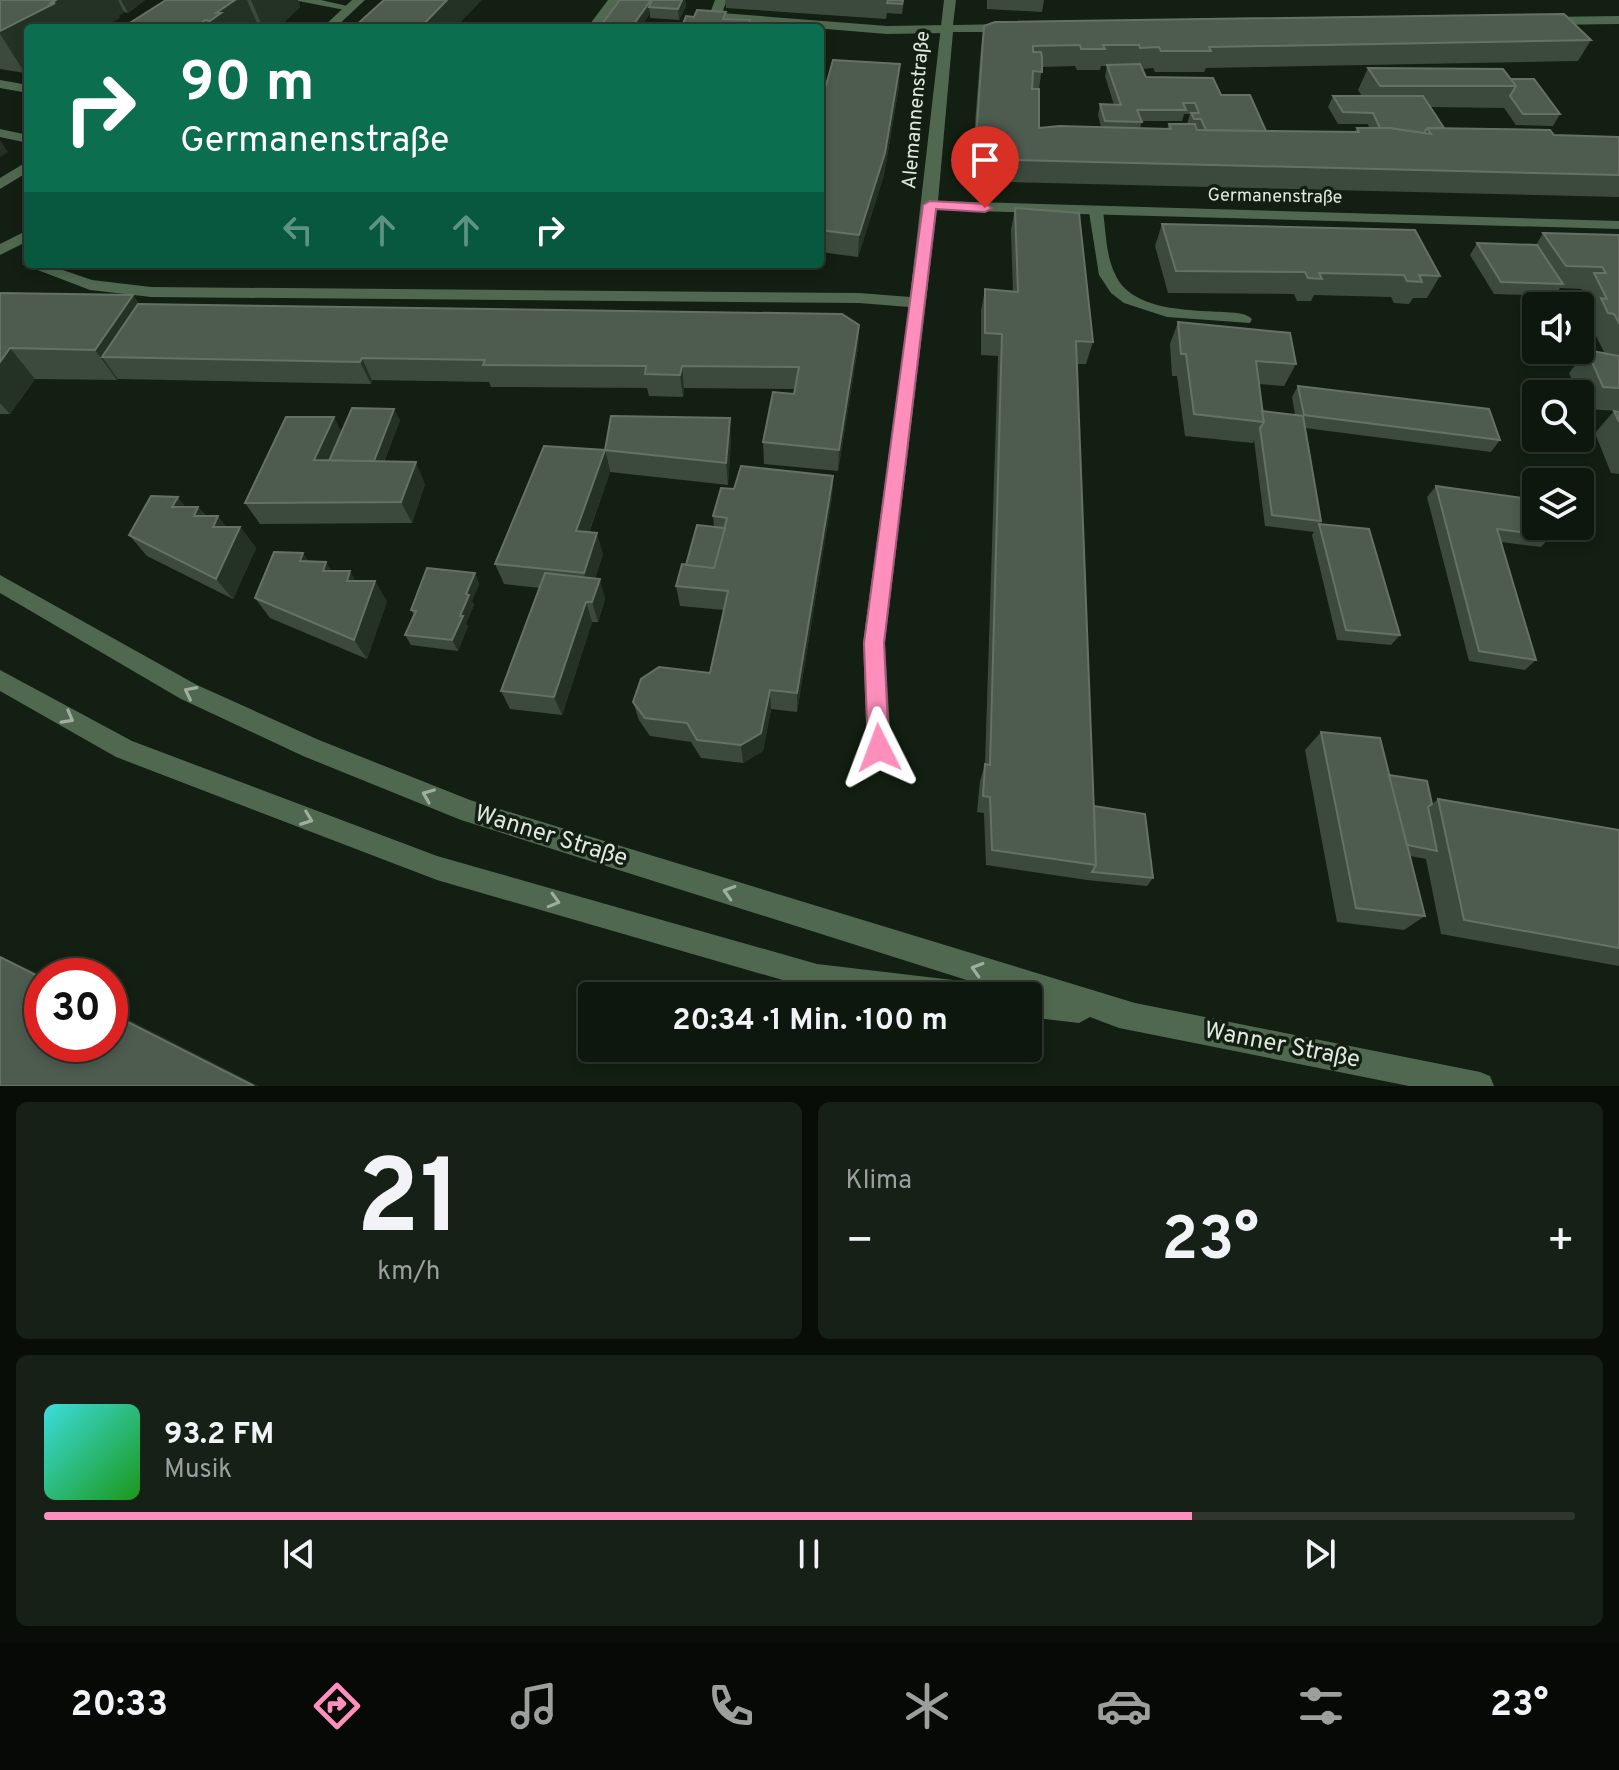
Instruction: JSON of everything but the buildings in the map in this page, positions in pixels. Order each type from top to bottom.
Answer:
[{"type":"street","points":[[299,0],[355,4]]},
{"type":"street","points":[[596,24],[614,0]]},
{"type":"street","points":[[721,0],[715,16],[778,24]]},
{"type":"street","name":"Alemannenstraße","points":[[879,748],[874,643],[930,205],[950,0]]},
{"type":"street","points":[[332,24],[355,4]]},
{"type":"street","points":[[1537,22],[1619,20]]},
{"type":"street","points":[[824,27],[887,30],[1025,28]]},
{"type":"street","points":[[0,84],[24,88]]},
{"type":"street","points":[[0,133],[24,138]]},
{"type":"street","points":[[0,185],[24,168]]},
{"type":"street","name":"Germanenstraße","points":[[930,205],[1619,225]]},
{"type":"street","points":[[1096,212],[1107,274],[1119,295],[1179,314],[1244,319]]},
{"type":"street","points":[[0,250],[24,237]]},
{"type":"street","points":[[0,250],[24,261]]},
{"type":"street","points":[[43,268],[90,285],[151,292],[859,298],[917,303]]},
{"type":"street","name":"Wanner Straße","points":[[0,583],[189,692],[311,748],[470,812],[1132,1016]]},
{"type":"street","points":[[0,680],[124,749],[437,868],[817,977],[857,982]]},
{"type":"street","name":"Wanner Straße","points":[[1042,1005],[1132,1016],[1480,1086]]},
{"type":"route","points":[[879,748],[874,643],[930,205],[985,208]]}]
